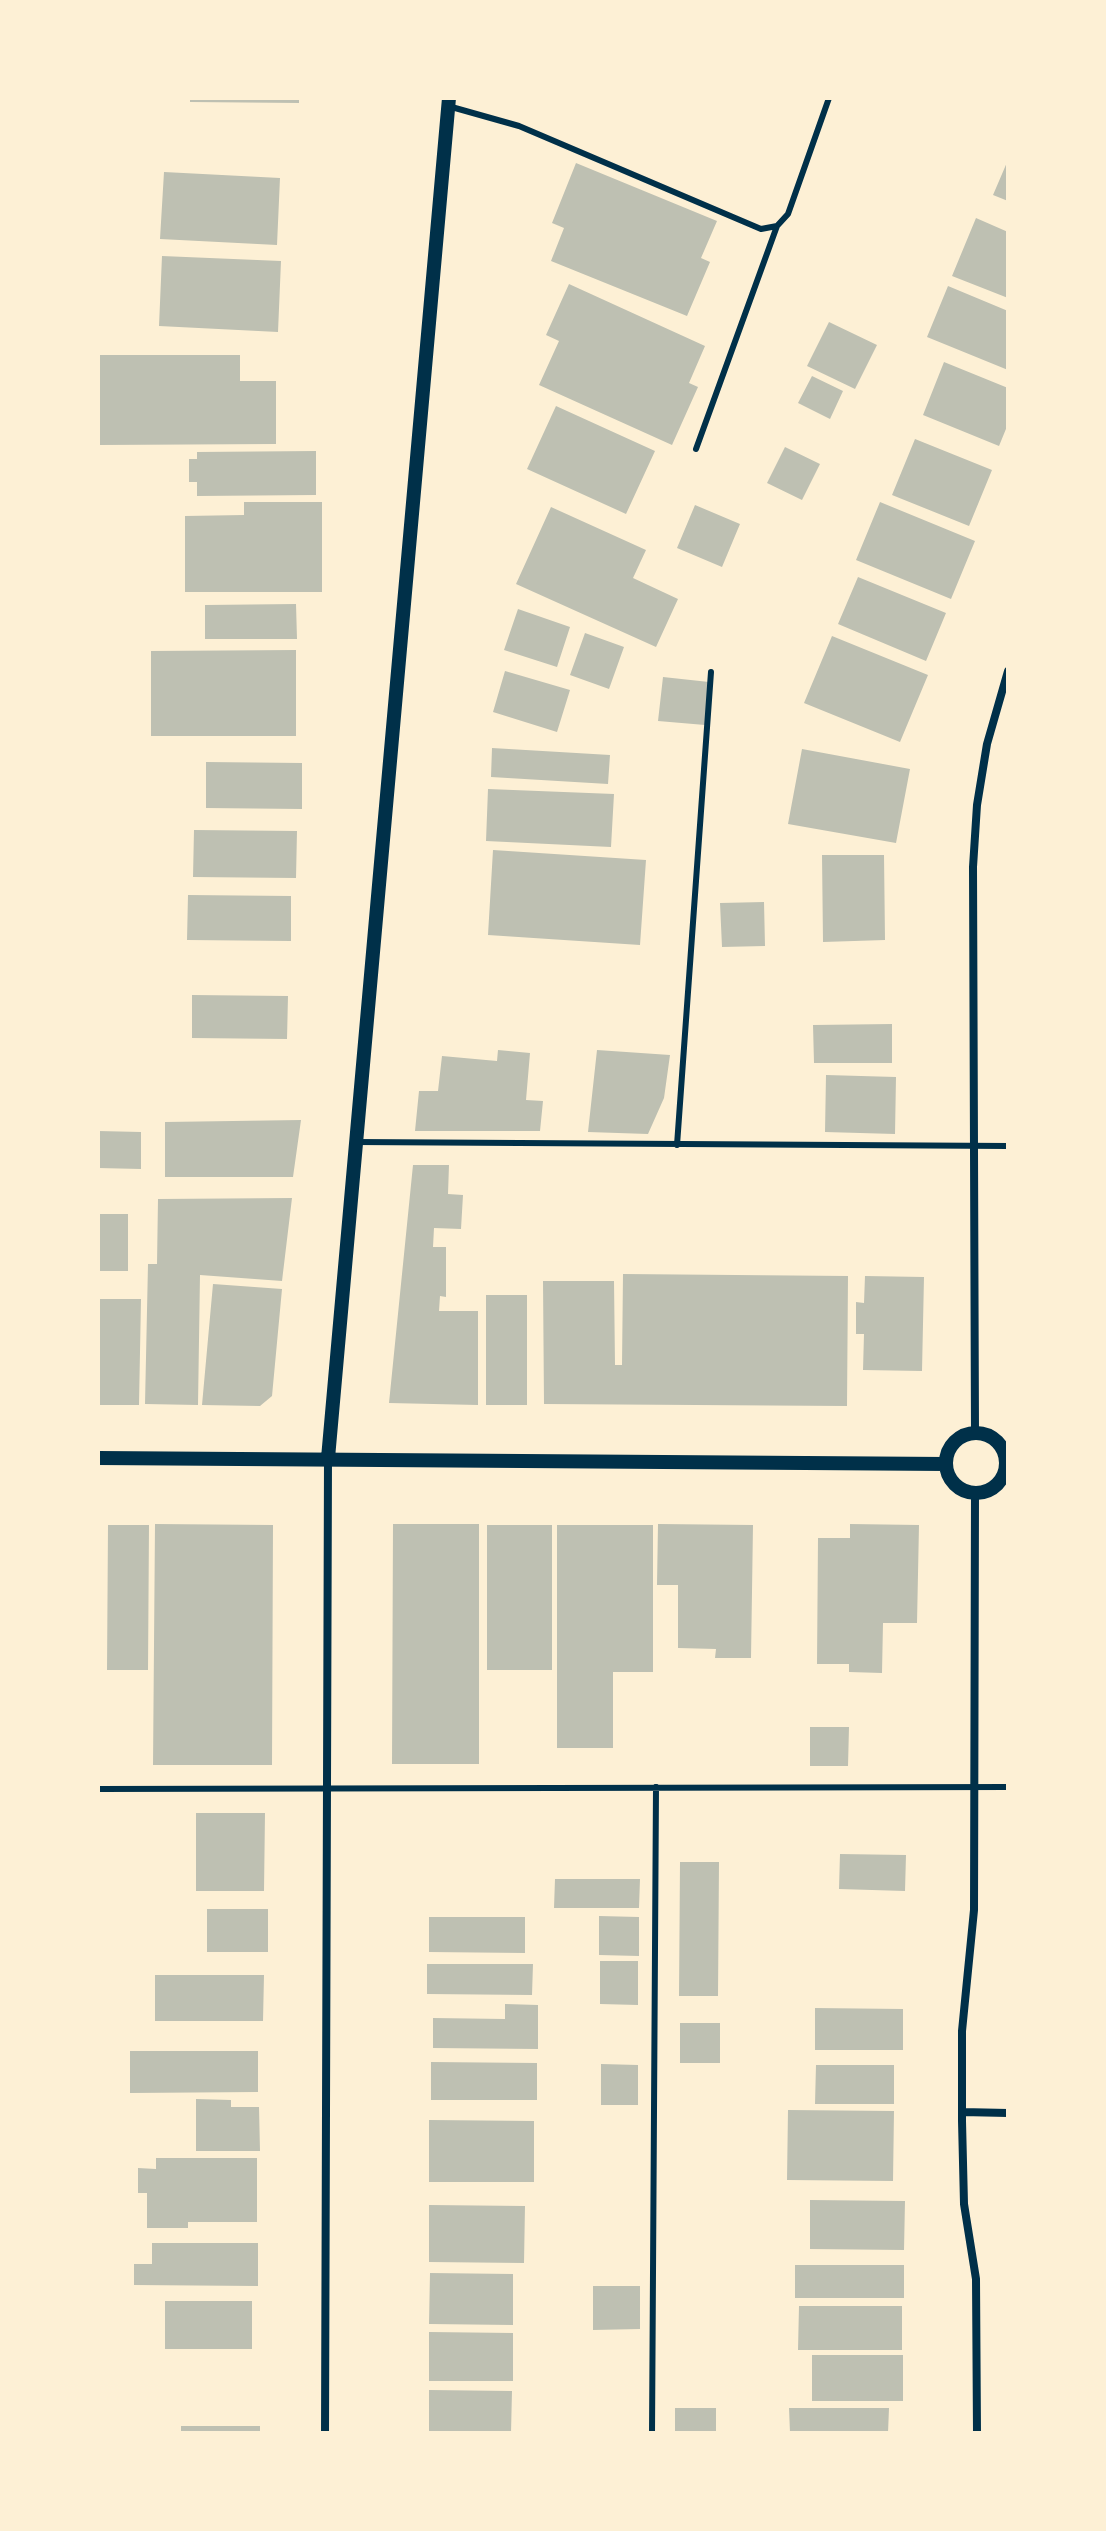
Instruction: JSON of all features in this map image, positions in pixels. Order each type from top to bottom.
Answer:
[{"type":"street","points":[[325,2433],[328,1458],[448,102]]},
{"type":"street","points":[[975,1433],[973,867],[977,805],[987,744],[1008,671]]},
{"type":"street","points":[[975,1433],[993,1438],[1005,1454],[1007,1463],[1005,1472],[993,1488],[975,1493],[958,1487],[946,1464],[948,1454],[958,1439],[975,1433]]},
{"type":"street","points":[[98,1458],[946,1464]]},
{"type":"street","points":[[975,1493],[974,1910],[962,2031],[962,2112],[964,2204],[976,2279],[977,2433]]},
{"type":"street","points":[[962,2112],[1008,2113]]},
{"type":"lane","points":[[696,449],[777,226],[788,214],[829,98]]},
{"type":"lane","points":[[448,102],[519,126],[761,229],[777,226]]},
{"type":"lane","points":[[677,1145],[711,672]]},
{"type":"lane","points":[[356,1142],[1008,1146]]},
{"type":"lane","points":[[652,2433],[656,1787]]},
{"type":"lane","points":[[98,1789],[1008,1787]]},
{"type":"building","points":[[190,98],[299,98],[299,103],[190,102]]},
{"type":"building","points":[[1008,160],[1008,201],[993,195]]},
{"type":"building","points":[[576,163],[717,221],[701,258],[710,262],[687,316],[551,261],[564,228],[552,223]]},
{"type":"building","points":[[164,172],[280,178],[277,245],[160,239]]},
{"type":"building","points":[[976,218],[1008,232],[1008,298],[952,276]]},
{"type":"building","points":[[162,256],[281,261],[278,332],[159,326]]},
{"type":"building","points":[[569,284],[705,346],[689,383],[698,387],[672,445],[539,385],[559,341],[546,335]]},
{"type":"building","points":[[948,286],[1008,311],[1008,370],[927,337]]},
{"type":"building","points":[[829,322],[877,345],[855,389],[807,366]]},
{"type":"building","points":[[99,355],[240,355],[240,381],[276,381],[276,444],[99,445]]},
{"type":"building","points":[[944,362],[1008,388],[1008,424],[999,446],[923,415]]},
{"type":"building","points":[[812,376],[843,391],[830,419],[798,403]]},
{"type":"building","points":[[556,406],[655,451],[626,514],[527,469]]},
{"type":"building","points":[[915,439],[992,470],[969,526],[892,495]]},
{"type":"building","points":[[785,447],[820,464],[802,500],[767,483]]},
{"type":"building","points":[[316,451],[316,495],[197,496],[197,482],[189,482],[189,459],[197,459],[197,452]]},
{"type":"building","points":[[244,502],[322,502],[322,592],[185,592],[185,516],[244,515]]},
{"type":"building","points":[[880,502],[975,541],[951,599],[856,560]]},
{"type":"building","points":[[695,505],[740,524],[722,567],[677,548]]},
{"type":"building","points":[[551,507],[646,550],[633,578],[678,599],[656,647],[516,584]]},
{"type":"building","points":[[858,577],[946,613],[926,661],[838,624]]},
{"type":"building","points":[[296,604],[297,639],[205,639],[205,605]]},
{"type":"building","points":[[518,609],[570,627],[557,667],[504,650]]},
{"type":"building","points":[[585,633],[624,647],[609,689],[570,675]]},
{"type":"building","points":[[832,636],[928,675],[900,742],[804,703]]},
{"type":"building","points":[[296,650],[296,736],[151,736],[151,651]]},
{"type":"building","points":[[505,671],[570,690],[557,732],[493,712]]},
{"type":"building","points":[[663,677],[709,682],[705,725],[658,721]]},
{"type":"building","points":[[492,748],[610,755],[608,784],[491,777]]},
{"type":"building","points":[[802,749],[910,769],[896,843],[788,824]]},
{"type":"building","points":[[206,762],[302,763],[302,809],[206,808]]},
{"type":"building","points":[[488,789],[614,794],[611,847],[486,841]]},
{"type":"building","points":[[194,830],[297,831],[296,878],[193,877]]},
{"type":"building","points":[[493,850],[646,860],[640,945],[488,935]]},
{"type":"building","points":[[822,855],[884,855],[885,940],[823,942]]},
{"type":"building","points":[[188,895],[291,896],[291,941],[187,940]]},
{"type":"building","points":[[764,902],[765,946],[722,947],[720,903]]},
{"type":"building","points":[[192,995],[288,996],[287,1039],[192,1038]]},
{"type":"building","points":[[892,1024],[892,1063],[814,1063],[813,1025]]},
{"type":"building","points":[[498,1050],[530,1053],[526,1100],[543,1101],[540,1131],[415,1131],[419,1091],[438,1091],[442,1056],[497,1061]]},
{"type":"building","points":[[597,1050],[670,1055],[664,1098],[648,1134],[588,1132]]},
{"type":"building","points":[[826,1075],[896,1077],[895,1134],[825,1132]]},
{"type":"building","points":[[301,1120],[293,1177],[165,1177],[165,1122]]},
{"type":"building","points":[[98,1131],[141,1132],[141,1169],[98,1168]]},
{"type":"building","points":[[413,1165],[449,1165],[448,1194],[463,1195],[461,1229],[434,1228],[433,1247],[446,1247],[446,1297],[440,1296],[439,1311],[478,1311],[478,1405],[389,1403]]},
{"type":"building","points":[[292,1198],[282,1281],[200,1275],[198,1405],[145,1404],[148,1264],[157,1264],[158,1199]]},
{"type":"building","points":[[98,1214],[128,1214],[128,1271],[98,1271]]},
{"type":"building","points":[[623,1274],[848,1276],[847,1406],[544,1404],[543,1281],[614,1281],[615,1365],[622,1365]]},
{"type":"building","points":[[865,1276],[924,1277],[922,1371],[863,1370],[864,1334],[856,1334],[856,1302],[864,1303]]},
{"type":"building","points":[[213,1284],[282,1289],[272,1396],[260,1406],[202,1405]]},
{"type":"building","points":[[486,1295],[527,1295],[527,1405],[486,1405]]},
{"type":"building","points":[[98,1299],[141,1299],[139,1405],[98,1405]]},
{"type":"building","points":[[155,1524],[273,1525],[272,1765],[153,1765]]},
{"type":"building","points":[[393,1524],[479,1524],[479,1764],[392,1764]]},
{"type":"building","points":[[658,1524],[753,1525],[751,1658],[715,1658],[716,1649],[678,1648],[678,1585],[657,1585]]},
{"type":"building","points":[[850,1524],[919,1525],[917,1623],[883,1623],[882,1673],[849,1672],[849,1664],[817,1664],[818,1538],[850,1538]]},
{"type":"building","points":[[108,1525],[149,1525],[148,1670],[107,1670]]},
{"type":"building","points":[[487,1525],[552,1525],[552,1670],[487,1670]]},
{"type":"building","points":[[557,1525],[653,1525],[653,1672],[613,1672],[613,1748],[557,1748]]},
{"type":"building","points":[[810,1727],[849,1727],[848,1766],[810,1766]]},
{"type":"building","points":[[196,1813],[265,1813],[264,1891],[196,1891]]},
{"type":"building","points":[[840,1854],[906,1855],[905,1891],[839,1889]]},
{"type":"building","points":[[680,1862],[719,1862],[718,1996],[679,1996]]},
{"type":"building","points":[[555,1879],[640,1879],[639,1908],[554,1908]]},
{"type":"building","points":[[207,1909],[268,1909],[268,1952],[207,1952]]},
{"type":"building","points":[[599,1916],[639,1917],[639,1956],[599,1955]]},
{"type":"building","points":[[429,1917],[525,1917],[525,1953],[429,1952]]},
{"type":"building","points":[[600,1961],[638,1961],[638,2005],[600,2004]]},
{"type":"building","points":[[427,1964],[533,1964],[532,1995],[427,1994]]},
{"type":"building","points":[[155,1975],[264,1975],[263,2021],[155,2021]]},
{"type":"building","points":[[505,2004],[538,2005],[538,2049],[433,2048],[433,2018],[505,2019]]},
{"type":"building","points":[[815,2008],[903,2009],[903,2050],[815,2050]]},
{"type":"building","points":[[680,2023],[720,2023],[720,2063],[680,2063]]},
{"type":"building","points":[[130,2051],[258,2051],[258,2092],[130,2093]]},
{"type":"building","points":[[431,2062],[537,2063],[537,2100],[431,2100]]},
{"type":"building","points":[[601,2064],[638,2065],[638,2105],[601,2105]]},
{"type":"building","points":[[816,2065],[894,2065],[894,2104],[815,2104]]},
{"type":"building","points":[[196,2099],[231,2100],[231,2107],[259,2107],[260,2151],[196,2151]]},
{"type":"building","points":[[788,2110],[894,2111],[893,2181],[787,2180]]},
{"type":"building","points":[[429,2120],[534,2121],[534,2182],[429,2182]]},
{"type":"building","points":[[156,2158],[257,2158],[257,2222],[188,2222],[188,2228],[147,2228],[147,2193],[138,2193],[138,2168],[156,2169]]},
{"type":"building","points":[[810,2200],[905,2201],[904,2250],[810,2249]]},
{"type":"building","points":[[429,2205],[525,2206],[524,2263],[429,2262]]},
{"type":"building","points":[[152,2243],[258,2243],[258,2286],[134,2285],[134,2264],[152,2264]]},
{"type":"building","points":[[795,2265],[904,2265],[904,2298],[795,2298]]},
{"type":"building","points":[[430,2273],[513,2274],[513,2325],[429,2324]]},
{"type":"building","points":[[593,2286],[640,2286],[640,2329],[593,2330]]},
{"type":"building","points":[[165,2301],[252,2301],[252,2349],[165,2349]]},
{"type":"building","points":[[799,2306],[902,2306],[902,2350],[798,2350]]},
{"type":"building","points":[[429,2332],[513,2333],[513,2381],[429,2381]]},
{"type":"building","points":[[812,2355],[903,2355],[903,2401],[812,2401]]},
{"type":"building","points":[[429,2390],[512,2391],[511,2433],[429,2433]]},
{"type":"building","points":[[675,2408],[716,2408],[716,2433],[675,2433]]},
{"type":"building","points":[[789,2408],[889,2408],[888,2433],[790,2433]]},
{"type":"building","points":[[181,2426],[260,2426],[260,2433],[181,2433]]}]
